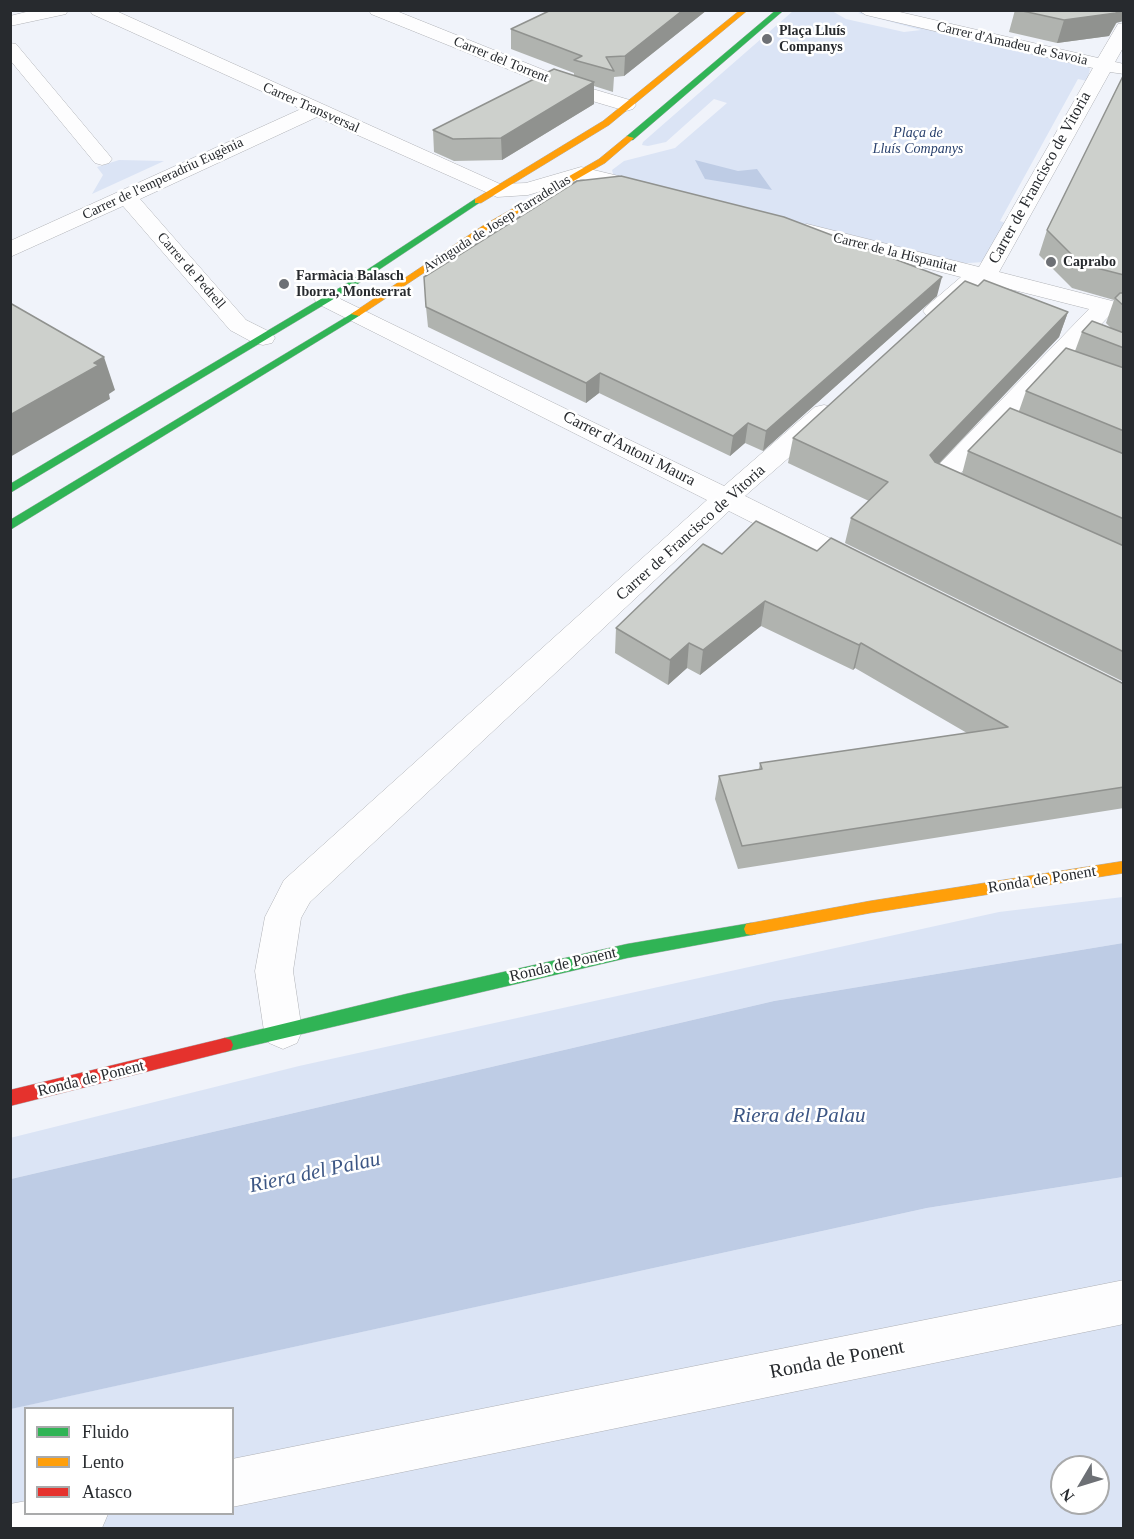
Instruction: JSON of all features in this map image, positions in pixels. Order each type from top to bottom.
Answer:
[{"type":"street","points":[[10,21],[60,10]]},
{"type":"street","name":"Carrer Transversal","points":[[98,10],[497,191],[528,189],[581,173]]},
{"type":"street","name":"Carrer del Torrent","points":[[377,10],[579,91],[626,105]]},
{"type":"street","name":"Avinguda de Josep Tarradellas","points":[[10,489],[326,300],[457,214],[578,142],[606,123],[746,10]]},
{"type":"street","name":"Avinguda de Josep Tarradellas","points":[[10,526],[356,314],[487,227],[602,160],[781,10]]},
{"type":"street","name":"Carrer d'Amadeu de Savoia","points":[[866,10],[1124,69]]},
{"type":"street","name":"Carrer de Francisco de Vitoria","points":[[914,330],[966,283],[986,275],[1053,159],[1102,64],[1124,28]]},
{"type":"street","points":[[10,48],[102,159]]},
{"type":"street","name":"Carrer de l'emperadriu Eugènia","points":[[10,250],[316,110]]},
{"type":"street","points":[[581,173],[669,195]]},
{"type":"street","name":"Carrer de Pedrell","points":[[126,196],[238,325],[263,338]]},
{"type":"street","name":"Carrer de la Hispanitat","points":[[782,225],[1114,308]]},
{"type":"street","name":"Carrer d'Antoni Maura","points":[[326,300],[880,575]]},
{"type":"street","points":[[993,504],[939,479],[1053,360],[1114,308]]},
{"type":"street","points":[[1053,360],[1124,388]]},
{"type":"street","name":"Carrer de Francisco de Vitoria","points":[[283,1031],[274,971],[284,917],[297,891],[726,498],[775,459],[844,394]]},
{"type":"street","points":[[997,419],[1039,437]]},
{"type":"street","name":"Ronda de Ponent","points":[[10,1098],[283,1031],[627,951],[870,906],[1124,867]]},
{"type":"street","name":"Ronda de Ponent","points":[[234,1483],[1124,1302]]},
{"type":"street","points":[[10,1528],[79,1515]]},
{"type":"green space","name":"Plaça de Lluís Companys","points":[[793,11],[832,11],[846,19],[904,32],[921,30],[858,13],[861,12],[959,34],[957,38],[1021,52],[1024,49],[1090,69],[1087,81],[1078,79],[1000,221],[1009,224],[984,262],[953,264],[619,178],[613,174],[612,170],[624,161],[675,148],[727,103],[714,99],[666,142],[642,145]]},
{"type":"green space","points":[[119,160],[164,161],[92,194],[103,175],[97,167]]},
{"type":"green space","points":[[1123,897],[1123,943],[774,1001],[11,1179],[10,1138],[299,1066],[999,912]]},
{"type":"green space","points":[[1123,1177],[1123,1528],[11,1528],[10,1409],[927,1208]]},
{"type":"water","points":[[695,160],[738,171],[757,169],[772,190],[705,179]]},
{"type":"water","name":"Riera del Palau","points":[[1123,943],[1123,1177],[927,1208],[11,1409],[11,1179],[774,1001]]},
{"type":"building","points":[[551,10],[683,10],[625,56],[606,57],[614,71],[574,60],[582,56],[511,29]]},
{"type":"building","points":[[1018,10],[1117,10],[1116,13],[1064,20]]},
{"type":"building","points":[[554,69],[594,82],[501,138],[453,139],[433,130]]},
{"type":"building","points":[[1124,74],[1124,275],[1081,264],[1047,230]]},
{"type":"building","points":[[621,176],[784,217],[942,277],[766,431],[748,423],[733,436],[600,373],[586,383],[426,307],[424,277],[577,181]]},
{"type":"building","points":[[984,280],[1068,312],[930,455],[935,462],[1124,546],[1124,652],[851,518],[888,482],[793,438],[965,281],[978,286]]},
{"type":"building","points":[[1120,293],[1124,293],[1124,306],[1115,298]]},
{"type":"building","points":[[10,303],[104,357],[94,363],[99,365],[10,415]]},
{"type":"building","points":[[1092,321],[1124,333],[1124,348],[1082,332]]},
{"type":"building","points":[[1066,348],[1124,368],[1124,431],[1026,391]]},
{"type":"building","points":[[1010,408],[1124,454],[1124,519],[968,451]]},
{"type":"building","points":[[756,521],[817,551],[831,538],[1124,684],[1124,787],[742,846],[719,776],[762,769],[760,763],[1008,727],[861,643],[859,645],[765,601],[703,650],[689,643],[670,660],[616,628],[703,544],[722,554]]},
{"type":"traffic: fast","points":[[630,138],[781,10]]},
{"type":"traffic: fast","points":[[10,489],[344,289],[478,201]]},
{"type":"traffic: fast","points":[[10,526],[356,314]]},
{"type":"traffic: fast","points":[[225,1045],[627,951],[751,929]]},
{"type":"traffic: slow","points":[[478,201],[606,123],[745,10]]},
{"type":"traffic: slow","points":[[356,314],[487,227],[602,161],[630,138]]},
{"type":"traffic: slow","points":[[751,929],[870,907],[1124,867]]},
{"type":"traffic: jam","points":[[10,1098],[225,1045]]},
{"type":"place","name":"Plaça Lluís Companys","points":[[767,39]]},
{"type":"place","name":"Caprabo","points":[[1051,262]]},
{"type":"place","name":"Farmàcia Balasch Iborra, Montserrat","points":[[284,284]]}]
